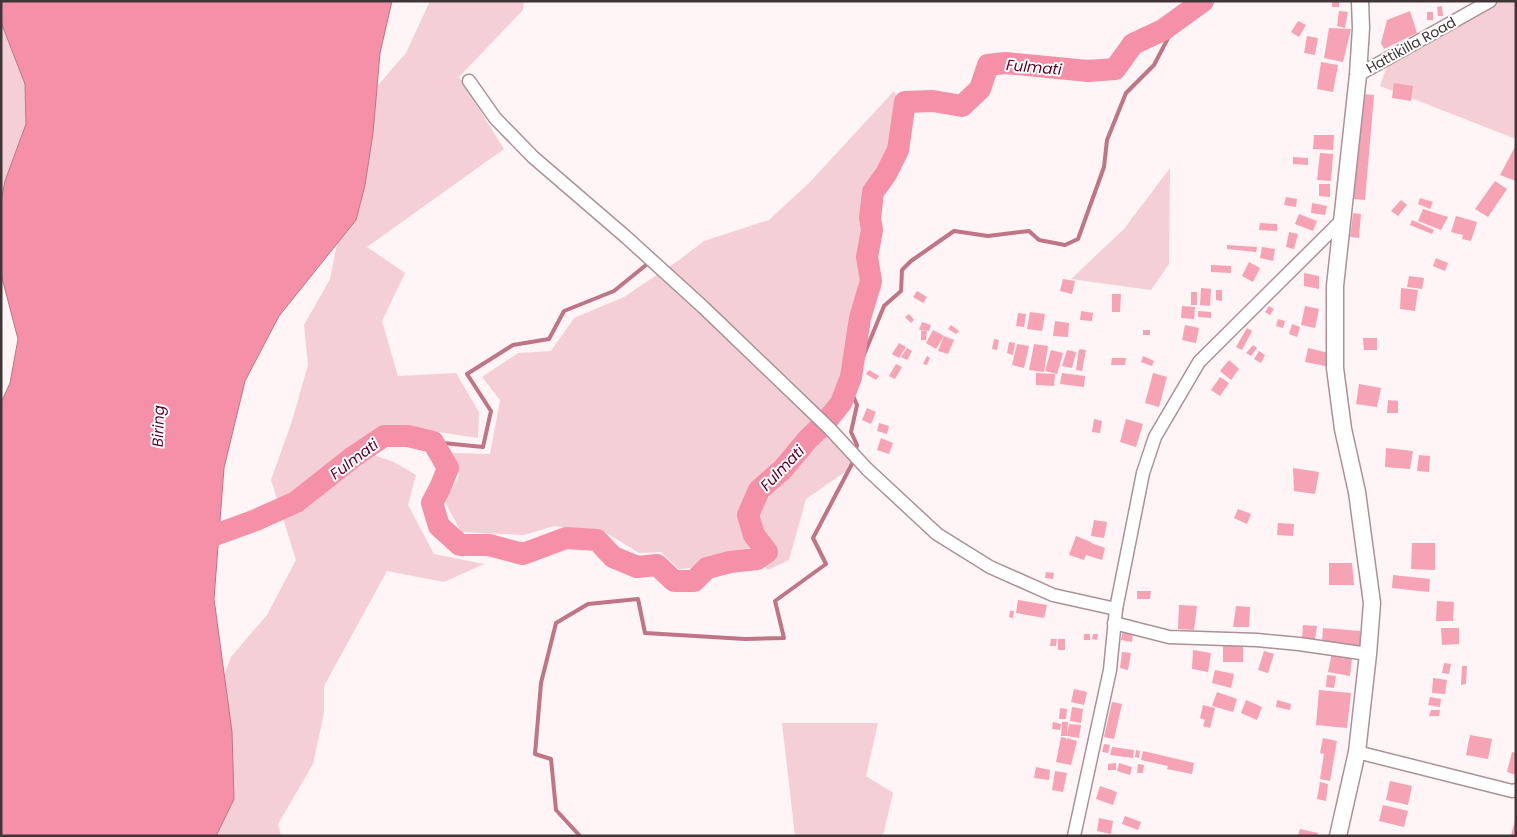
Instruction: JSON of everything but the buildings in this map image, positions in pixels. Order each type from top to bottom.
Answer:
[{"type":"street","points":[[1338,836],[1357,752],[1372,603],[1357,492],[1343,429],[1335,368],[1335,286],[1358,75],[1361,28],[1360,1]]},
{"type":"street","name":"Hattikilla Road","points":[[1358,75],[1490,1]]},
{"type":"street","points":[[468,81],[494,118],[533,157],[626,237],[703,307],[785,384],[867,469],[937,534],[990,567],[1053,595],[1116,609]]},
{"type":"street","points":[[1074,836],[1110,670],[1116,609],[1143,473],[1155,437],[1199,362],[1342,220]]},
{"type":"street","points":[[1114,623],[1169,637],[1257,640],[1368,654]]},
{"type":"street","points":[[1357,752],[1516,790]]},
{"type":"shaded area","points":[[1,1],[136,1],[1,259]]},
{"type":"shaded area","points":[[430,1],[524,1],[523,10],[459,77],[504,149],[367,247],[405,273],[382,321],[398,376],[456,373],[479,412],[478,438],[398,426],[377,428],[350,447],[394,462],[416,475],[408,505],[434,554],[484,564],[444,582],[387,571],[324,686],[324,713],[313,764],[278,824],[281,836],[174,836],[194,753],[231,657],[267,615],[296,560],[271,480],[292,421],[308,365],[304,325],[330,279],[348,190],[373,91],[406,53]]},
{"type":"shaded area","points":[[1479,1],[1516,1],[1516,139],[1380,86],[1389,60]]},
{"type":"shaded area","points":[[894,91],[903,113],[898,150],[886,174],[873,192],[881,289],[835,404],[822,417],[855,465],[806,499],[789,560],[768,570],[749,548],[704,557],[691,568],[679,569],[661,552],[639,553],[605,532],[554,526],[524,535],[461,532],[445,502],[459,476],[453,453],[490,454],[500,400],[482,377],[518,353],[551,351],[574,318],[624,297],[704,241],[769,220],[809,183]]},
{"type":"shaded area","points":[[1170,168],[1169,264],[1151,290],[1071,279],[1124,229]]},
{"type":"shaded area","points":[[782,723],[878,723],[866,776],[893,793],[883,836],[795,836]]},
{"type":"water","name":"Biring","points":[[1,1],[392,1],[380,53],[373,133],[365,185],[356,220],[279,316],[245,381],[224,468],[214,599],[232,732],[234,799],[216,836],[1,836],[1,403],[10,383],[18,339],[1,274],[1,202],[5,181],[26,124],[25,84],[1,22]]},
{"type":"waterway","name":"Fulmati","points":[[190,544],[256,520],[296,502],[353,457],[384,436],[408,436],[433,442],[448,468],[432,503],[439,526],[460,545],[489,545],[523,554],[566,538],[597,540],[613,557],[637,567],[657,565],[674,581],[694,581],[707,568],[730,562],[757,559],[767,552],[754,535],[748,515],[759,490],[783,469],[808,439],[825,423],[841,403],[851,377],[860,318],[871,281],[867,257],[872,230],[870,218],[873,192],[886,174],[898,150],[905,102],[933,101],[962,106],[980,89],[988,65],[1005,63],[1088,71],[1115,69],[1133,44],[1163,30],[1203,1]]},
{"type":"waterway","points":[[855,453],[857,445],[851,432],[857,405],[848,384],[861,362],[884,306],[901,291],[902,270],[911,261],[954,231],[988,236],[1029,231],[1039,240],[1065,245],[1078,239],[1104,167],[1107,140],[1126,93],[1154,65],[1178,19]]},
{"type":"waterway","points":[[433,442],[483,447],[491,411],[467,374],[513,345],[549,339],[564,311],[614,291],[646,265]]},
{"type":"waterway","points":[[580,836],[556,810],[551,759],[535,754],[541,683],[556,623],[588,604],[638,599],[645,633],[745,639],[784,638],[775,601],[826,564],[813,538],[854,460]]}]
